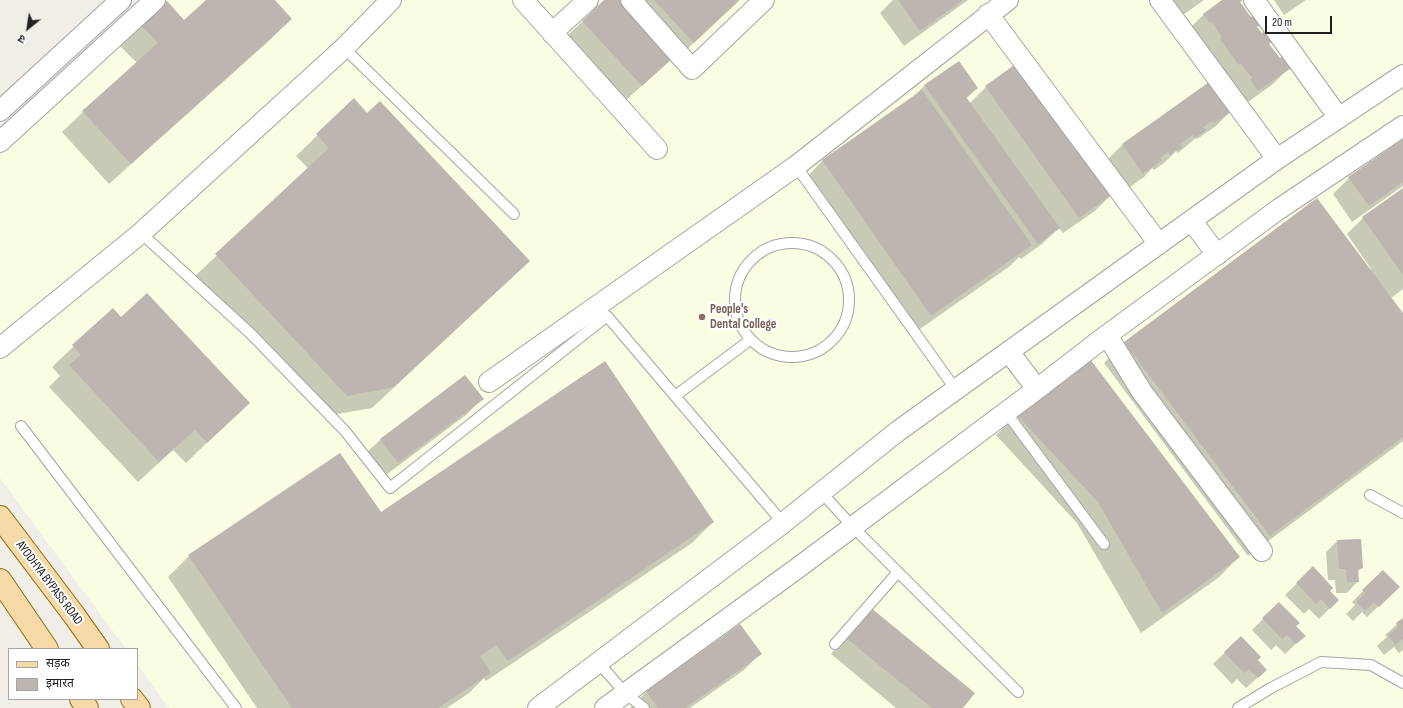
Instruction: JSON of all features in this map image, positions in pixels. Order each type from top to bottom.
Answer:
[{"type":"main road","name":"AYODHYA BYPASS ROAD","points":[[0,517],[97,648]]},
{"type":"main road","points":[[0,580],[46,648]]},
{"type":"main road","points":[[133,700],[139,708]]},
{"type":"street","points":[[0,110],[121,0]]},
{"type":"street","points":[[0,142],[155,0]]},
{"type":"street","points":[[0,348],[141,233],[344,48],[391,0]]},
{"type":"street","points":[[523,0],[657,149]]},
{"type":"street","points":[[552,32],[588,0]]},
{"type":"street","points":[[631,0],[692,69],[764,0]]},
{"type":"street","points":[[489,382],[796,166],[988,14],[1008,0]]},
{"type":"street","points":[[1160,0],[1277,159]]},
{"type":"street","points":[[1254,0],[1339,118]]},
{"type":"street","points":[[988,14],[1159,244]]},
{"type":"street","points":[[538,708],[783,523],[898,431],[1277,159],[1339,118],[1401,82]]},
{"type":"street","points":[[605,708],[853,527],[1037,389],[1106,335],[1279,209],[1403,126]]},
{"type":"street","points":[[1192,221],[1217,255]]},
{"type":"street","points":[[1106,335],[1142,392],[1262,551]]},
{"type":"street","points":[[1009,352],[1037,389]]},
{"type":"lane","points":[[344,48],[514,214]]},
{"type":"lane","points":[[796,166],[956,390]]},
{"type":"lane","points":[[141,233],[256,339],[345,432],[390,488],[607,316],[783,523]]},
{"type":"lane","points":[[791,242],[809,245],[826,253],[839,266],[847,283],[850,301],[847,319],[838,335],[825,348],[808,355],[789,357],[769,353],[750,340],[741,326],[735,308],[736,288],[743,270],[756,255],[773,246],[791,242]]},
{"type":"lane","points":[[676,396],[750,340]]},
{"type":"lane","points":[[1006,412],[1104,544]]},
{"type":"lane","points":[[21,426],[236,708]]},
{"type":"lane","points":[[821,492],[853,527],[1018,692]]},
{"type":"lane","points":[[1370,495],[1403,513]]},
{"type":"lane","points":[[835,644],[898,572]]},
{"type":"lane","points":[[598,662],[625,693],[644,708]]},
{"type":"lane","points":[[1238,708],[1271,688],[1321,662],[1371,665],[1403,683]]},
{"type":"shaded area","name":"People's Dental College","points":[[166,0],[1403,0],[1403,708],[169,708],[138,665],[138,648],[125,648],[0,478],[0,156]]},
{"type":"building","points":[[206,0],[275,0],[292,19],[131,164],[82,111],[158,43],[140,24],[167,1],[184,20]]},
{"type":"building","points":[[604,0],[622,0],[675,56],[642,86],[582,21]]},
{"type":"building","points":[[654,0],[739,0],[694,43]]},
{"type":"building","points":[[898,0],[963,0],[920,31]]},
{"type":"building","points":[[1222,0],[1243,0],[1240,2],[1251,17],[1253,15],[1260,25],[1257,27],[1262,33],[1265,30],[1273,41],[1269,44],[1280,58],[1282,56],[1291,68],[1258,91],[1250,80],[1252,78],[1241,64],[1239,65],[1220,39],[1222,37],[1212,22],[1210,23],[1203,14]]},
{"type":"building","points":[[959,61],[978,88],[966,97],[1060,228],[1038,244],[924,85]]},
{"type":"building","points":[[1017,63],[1112,195],[1079,218],[985,86]]},
{"type":"building","points":[[1212,80],[1234,110],[1214,123],[1212,121],[1203,127],[1206,130],[1195,138],[1193,135],[1180,144],[1182,147],[1170,155],[1168,152],[1160,158],[1162,160],[1143,174],[1122,144]]},
{"type":"building","points":[[922,90],[1032,245],[931,316],[822,160]]},
{"type":"building","points":[[354,98],[367,113],[380,101],[530,261],[394,387],[347,396],[215,254],[329,148],[316,134]]},
{"type":"building","points":[[1403,139],[1403,182],[1369,206],[1348,177]]},
{"type":"building","points":[[1403,188],[1403,275],[1362,217]]},
{"type":"building","points":[[1317,198],[1403,313],[1403,437],[1270,536],[1124,342]]},
{"type":"building","points":[[147,293],[250,403],[207,443],[195,430],[159,462],[69,365],[81,355],[72,345],[113,308],[121,317]]},
{"type":"building","points":[[1090,359],[1240,557],[1162,613],[1098,502],[1016,414]]},
{"type":"building","points":[[605,361],[714,522],[508,661],[496,645],[480,656],[491,673],[438,708],[292,708],[188,555],[340,453],[381,512]]},
{"type":"building","points":[[465,375],[484,399],[398,463],[380,439]]},
{"type":"building","points":[[1361,539],[1363,568],[1358,569],[1359,582],[1347,582],[1346,569],[1339,569],[1337,540]]},
{"type":"building","points":[[1313,566],[1333,588],[1330,591],[1339,600],[1330,609],[1321,599],[1316,604],[1296,583]]},
{"type":"building","points":[[1383,570],[1400,587],[1379,607],[1374,602],[1365,611],[1356,602],[1365,593],[1362,590]]},
{"type":"building","points":[[1279,602],[1300,623],[1296,626],[1306,636],[1296,644],[1287,635],[1282,639],[1262,618]]},
{"type":"building","points":[[871,608],[975,693],[963,708],[932,708],[846,638]]},
{"type":"building","points":[[1403,618],[1403,639],[1395,645],[1388,635],[1398,627],[1396,623]]},
{"type":"building","points":[[740,624],[762,654],[685,708],[658,708],[646,691]]},
{"type":"building","points":[[1241,636],[1261,657],[1258,660],[1267,670],[1258,678],[1249,669],[1244,673],[1224,652]]},
{"type":"place","name":"People's Dental College","points":[[702,317]]}]
